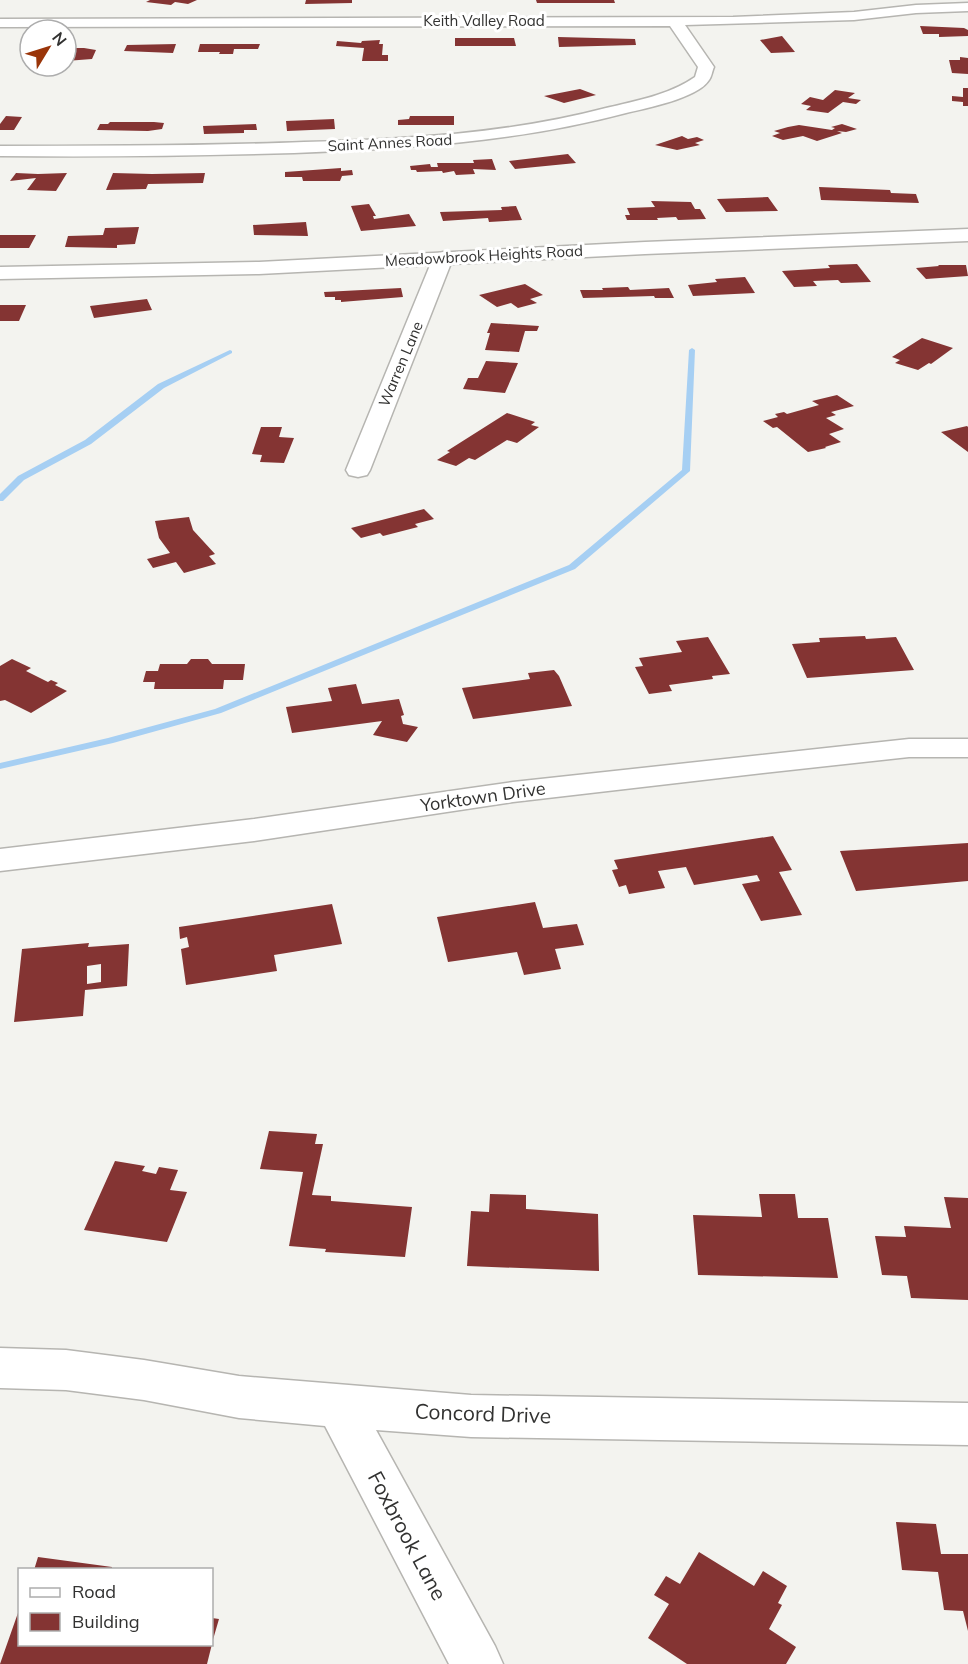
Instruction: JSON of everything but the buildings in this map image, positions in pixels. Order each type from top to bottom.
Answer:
[{"type":"street","name":"Keith Valley Road","points":[[0,23],[674,21],[854,16],[935,7],[968,7]]},
{"type":"street","name":"Saint Annes Road","points":[[0,150],[159,151],[353,145],[486,136],[567,124],[682,91],[702,79],[706,67],[693,45],[674,21]]},
{"type":"street","name":"Meadowbrook Heights Road","points":[[0,273],[200,270],[968,235]]},
{"type":"street","name":"Warren Lane","points":[[358,470],[443,258]]},
{"type":"street","name":"Yorktown Drive","points":[[0,860],[243,832],[513,792],[909,748],[968,748]]},
{"type":"street","name":"Concord Drive","points":[[0,1368],[66,1370],[144,1380],[239,1397],[339,1407],[471,1416],[968,1424]]},
{"type":"street","name":"Foxbrook Lane","points":[[339,1407],[477,1664]]},
{"type":"waterway","points":[[0,766],[110,741],[218,711],[572,567],[686,471],[692,350]]},
{"type":"waterway","points":[[0,499],[21,478],[88,442],[161,386],[230,352]]}]
